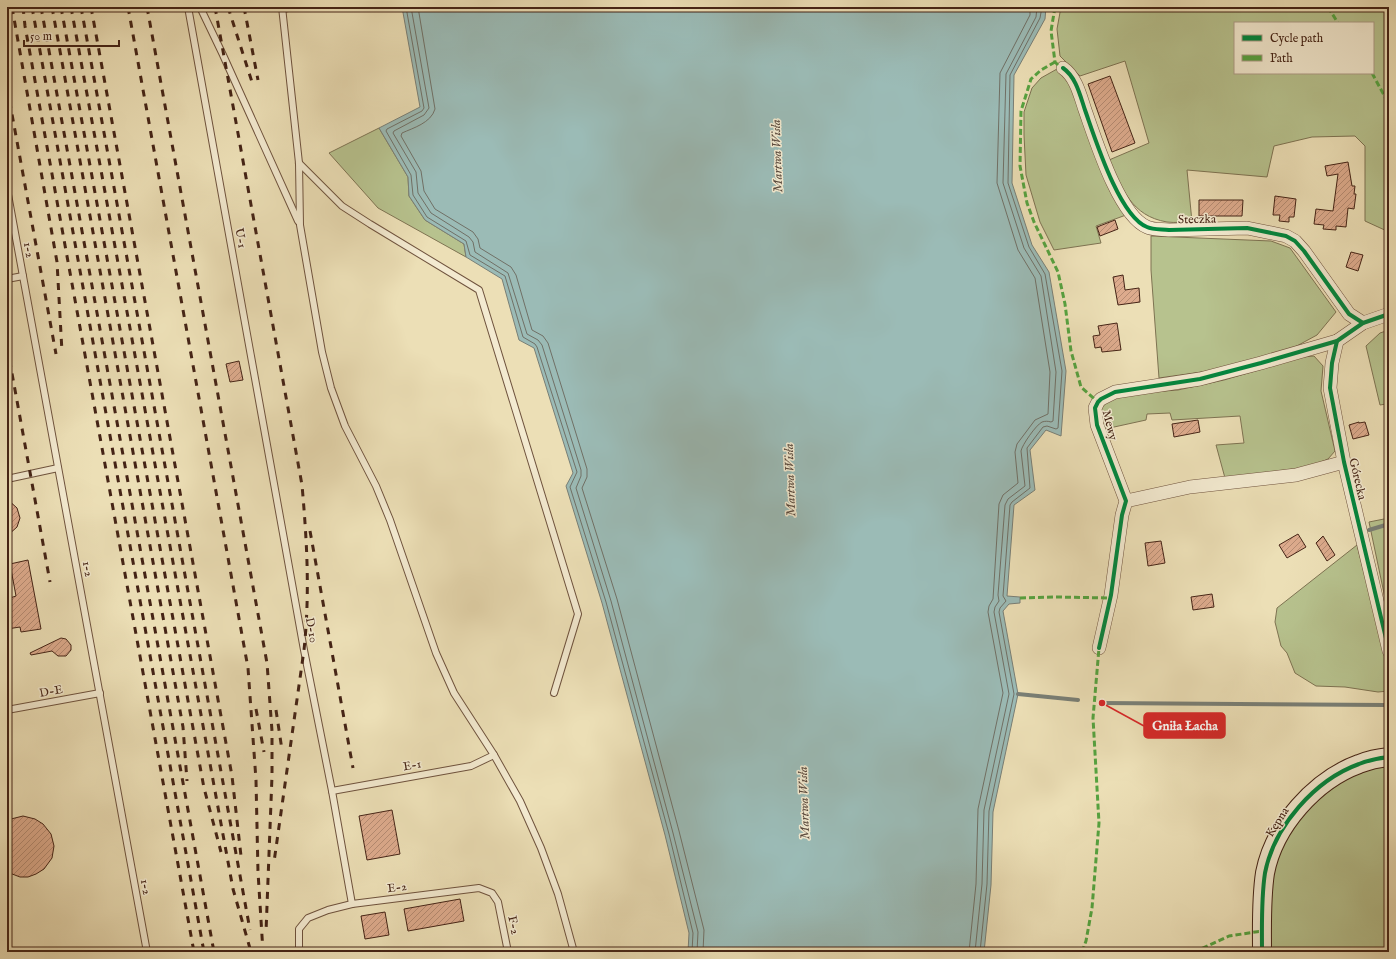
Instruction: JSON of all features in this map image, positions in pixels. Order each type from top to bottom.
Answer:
[{"type":"street","name":"Steczka","points":[[1063,68],[1069,72],[1078,87],[1102,160],[1115,187],[1136,219],[1148,227],[1159,229],[1247,228],[1286,236],[1295,241],[1304,251],[1349,314],[1363,323]]},
{"type":"street","points":[[1338,341],[1363,323],[1389,314]]},
{"type":"street","name":"Górecka","points":[[1338,341],[1332,363],[1330,388],[1344,462],[1386,644],[1389,651]]},
{"type":"street","name":"Mewy","points":[[1126,501],[1095,417],[1095,408],[1101,398],[1110,393],[1124,390],[1200,379],[1338,341]]},
{"type":"street","name":"Górecka","points":[[1126,501],[1190,487],[1296,475],[1344,462]]},
{"type":"street","points":[[1099,648],[1111,595],[1122,515],[1126,501]]},
{"type":"street","name":"Kępna","points":[[1262,952],[1265,872],[1270,855],[1287,822],[1297,809],[1329,780],[1358,764],[1389,756]]},
{"type":"lane","name":"U-1","points":[[188,7],[272,473]]},
{"type":"lane","points":[[200,7],[300,225]]},
{"type":"lane","points":[[293,7],[282,8],[299,163],[300,225],[322,352],[331,388],[345,426],[376,486],[390,520],[436,653],[454,693],[494,755],[520,801],[558,894],[574,952]]},
{"type":"lane","points":[[299,163],[342,206],[480,290],[578,614],[554,693]]},
{"type":"lane","name":"1-2","points":[[7,189],[147,952]]},
{"type":"lane","points":[[7,279],[23,276]]},
{"type":"lane","points":[[7,479],[58,468]]},
{"type":"lane","name":"D-10","points":[[272,473],[352,904]]},
{"type":"lane","name":"D-E","points":[[7,710],[100,693]]},
{"type":"lane","name":"E-1","points":[[332,791],[470,766],[494,755]]},
{"type":"lane","name":"E-2","points":[[299,952],[298,929],[308,918],[328,910],[352,904],[479,888],[492,893],[498,902]]},
{"type":"lane","name":"F-2","points":[[498,902],[508,952]]},
{"type":"green space","points":[[1061,7],[1389,7],[1389,232],[1365,221],[1365,146],[1355,136],[1312,137],[1274,146],[1267,177],[1187,170],[1192,222],[1167,222],[1155,219],[1145,214],[1129,199],[1118,181],[1109,160],[1149,143],[1125,61],[1080,76],[1060,56],[1057,29]]},
{"type":"green space","points":[[1057,69],[1071,79],[1126,215],[1096,226],[1101,243],[1054,250],[1040,222],[1026,175],[1024,112],[1032,88],[1041,78]]},
{"type":"green space","points":[[379,128],[408,177],[409,196],[425,220],[464,244],[466,257],[378,208],[329,153]]},
{"type":"green space","points":[[1151,236],[1271,241],[1290,248],[1336,312],[1317,335],[1293,348],[1236,367],[1159,378],[1151,270]]},
{"type":"green space","points":[[1389,330],[1389,419],[1386,404],[1380,405],[1366,346],[1380,333]]},
{"type":"green space","points":[[1314,356],[1323,366],[1321,391],[1335,451],[1328,459],[1309,467],[1225,478],[1216,445],[1244,443],[1240,416],[1172,420],[1170,413],[1147,414],[1146,420],[1105,429],[1100,411],[1107,400],[1125,394],[1178,390],[1224,380],[1303,357]]},
{"type":"green space","points":[[1389,518],[1389,617],[1369,522]]},
{"type":"green space","points":[[1357,545],[1382,642],[1389,663],[1389,691],[1378,692],[1345,687],[1316,686],[1295,673],[1287,653],[1281,646],[1275,622],[1277,608]]},
{"type":"green space","points":[[1389,763],[1389,931],[1387,934],[1387,952],[1269,952],[1268,922],[1274,866],[1284,840],[1312,803],[1349,777]]},
{"type":"water","name":"Martwa Wisła","points":[[402,7],[1046,7],[1045,19],[1014,75],[1012,183],[1032,245],[1049,272],[1066,371],[1061,436],[1046,430],[1030,450],[1035,490],[1014,505],[1007,596],[1020,597],[1020,603],[1009,604],[1003,611],[1018,694],[993,812],[991,885],[984,952],[688,952],[689,933],[665,835],[602,603],[566,486],[573,473],[534,348],[519,340],[502,279],[466,257],[464,244],[425,220],[409,196],[408,177],[379,128],[420,107]]},
{"type":"building","points":[[1110,76],[1135,143],[1112,152],[1088,84]]},
{"type":"building","points":[[1348,162],[1352,186],[1355,186],[1354,194],[1356,194],[1354,209],[1348,208],[1346,227],[1336,226],[1336,230],[1323,229],[1324,225],[1314,224],[1316,209],[1333,211],[1338,174],[1327,176],[1325,166]]},
{"type":"building","points":[[1275,196],[1296,199],[1294,217],[1289,217],[1289,222],[1279,221],[1280,215],[1273,215]]},
{"type":"building","points":[[1199,200],[1243,200],[1242,216],[1199,216]]},
{"type":"building","points":[[1115,220],[1118,229],[1100,236],[1097,227]]},
{"type":"building","points":[[1351,252],[1363,255],[1358,271],[1346,267]]},
{"type":"building","points":[[1123,275],[1125,290],[1139,288],[1140,302],[1118,305],[1113,277]]},
{"type":"building","points":[[1117,323],[1121,350],[1102,352],[1101,347],[1095,348],[1093,336],[1100,335],[1098,326]]},
{"type":"building","points":[[239,361],[243,380],[230,382],[226,364]]},
{"type":"building","points":[[1198,420],[1200,432],[1174,437],[1172,424]]},
{"type":"building","points":[[1365,422],[1369,435],[1353,439],[1349,425]]},
{"type":"building","points":[[7,499],[17,508],[20,518],[17,527],[7,536]]},
{"type":"building","points":[[1298,534],[1306,547],[1287,558],[1279,545]]},
{"type":"building","points":[[1323,536],[1335,555],[1327,561],[1316,543]]},
{"type":"building","points":[[1161,541],[1165,563],[1148,566],[1145,543]]},
{"type":"building","points":[[28,560],[41,629],[21,632],[20,627],[7,629],[7,599],[16,596],[10,564]]},
{"type":"building","points":[[1212,594],[1214,607],[1193,610],[1191,597]]},
{"type":"building","points":[[61,638],[66,639],[71,645],[71,650],[66,656],[58,656],[52,651],[31,655],[30,653]]},
{"type":"building","points":[[392,810],[400,854],[367,860],[359,816]]},
{"type":"building","points":[[23,816],[35,819],[43,824],[51,834],[54,846],[52,858],[44,869],[28,877],[20,877],[7,872],[7,821]]},
{"type":"building","points":[[460,899],[464,921],[408,931],[404,909]]},
{"type":"building","points":[[385,912],[389,935],[365,939],[361,916]]},
{"type":"waterway","points":[[1369,530],[1389,524]]},
{"type":"waterway","points":[[1018,694],[1078,700]]},
{"type":"waterway","points":[[1102,703],[1385,705]]},
{"type":"railway","points":[[12,7],[57,262],[62,352]]},
{"type":"railway","points":[[23,7],[25,26],[194,952]]},
{"type":"railway","points":[[32,7],[204,952]]},
{"type":"railway","points":[[41,7],[214,952]]},
{"type":"railway","points":[[52,7],[183,727],[187,781]]},
{"type":"railway","points":[[61,7],[204,788],[221,852]]},
{"type":"railway","points":[[71,7],[233,889],[251,952]]},
{"type":"railway","points":[[81,7],[250,930]]},
{"type":"railway","points":[[91,7],[232,776],[241,856]]},
{"type":"railway","points":[[128,7],[248,668],[256,780],[258,872],[263,952]]},
{"type":"railway","points":[[147,7],[267,663],[272,731],[272,776],[266,932]]},
{"type":"railway","points":[[215,7],[302,485],[305,527],[307,568],[306,629],[274,862]]},
{"type":"railway","points":[[228,7],[252,82]]},
{"type":"railway","points":[[244,7],[258,80]]},
{"type":"railway","points":[[7,87],[56,354]]},
{"type":"railway","points":[[7,346],[50,582]]},
{"type":"railway","points":[[310,531],[353,768]]},
{"type":"railway","points":[[256,709],[264,752]]},
{"type":"railway","points":[[276,710],[282,750]]},
{"type":"marked path","points":[[1055,7],[1051,31],[1055,62],[1058,65]]},
{"type":"marked path","points":[[1328,7],[1337,22]]},
{"type":"marked path","points":[[1055,62],[1041,70],[1031,79],[1021,111],[1020,166],[1027,203],[1034,222],[1058,272],[1065,304],[1071,351],[1081,387],[1098,402]]},
{"type":"marked path","points":[[1373,74],[1389,107]]},
{"type":"marked path","points":[[1020,598],[1110,598]]},
{"type":"marked path","points":[[1082,952],[1086,941],[1092,908],[1099,823],[1093,718],[1099,648]]},
{"type":"marked path","points":[[1194,952],[1229,936],[1262,931]]},
{"type":"cycle path","points":[[1063,68],[1071,76],[1077,87],[1109,175],[1127,208],[1137,220],[1147,227],[1155,229],[1247,228],[1286,236],[1295,241],[1304,251],[1349,314],[1363,323]]},
{"type":"cycle path","points":[[1099,648],[1111,595],[1122,515],[1126,501],[1097,425],[1095,408],[1098,402],[1115,392],[1200,379],[1337,341],[1363,323],[1389,314]]},
{"type":"cycle path","points":[[1337,341],[1332,363],[1330,388],[1344,462],[1389,651]]},
{"type":"cycle path","points":[[1262,952],[1262,903],[1265,873],[1277,838],[1287,822],[1312,793],[1327,781],[1343,771],[1366,761],[1389,757]]},
{"type":"place","name":"Gniła Łacha","points":[[1102,703]]}]
